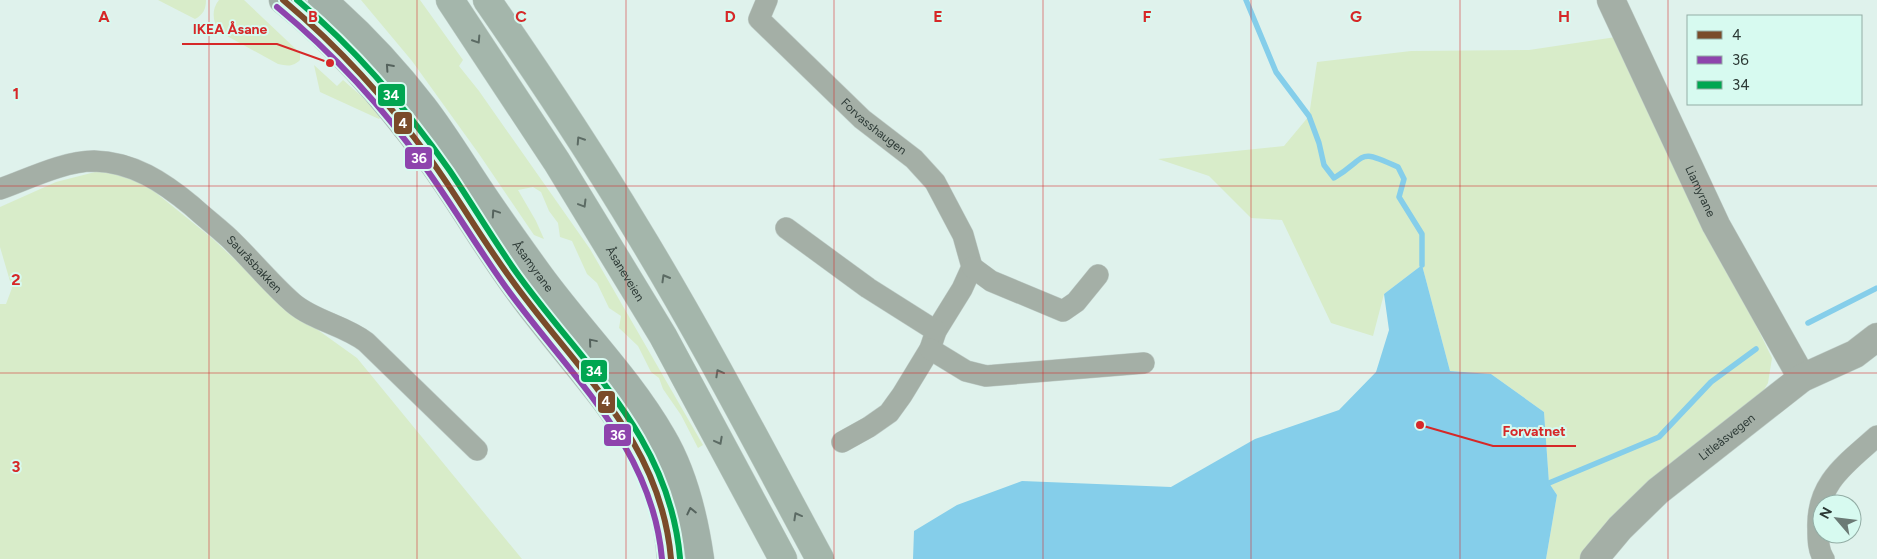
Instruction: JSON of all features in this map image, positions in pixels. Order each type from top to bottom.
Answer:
[{"type":"highway","name":"Åsaneveien","points":[[450,0],[557,162],[663,336],[783,559]]},
{"type":"highway","points":[[487,0],[564,114],[636,228],[690,320],[820,559]]},
{"type":"main road","name":"Åsamyrane","points":[[283,0],[346,56],[375,88],[432,162],[521,293],[622,424],[642,456],[654,481],[670,535],[672,559]]},
{"type":"main road","name":"Åsamyrane","points":[[322,0],[363,38],[423,107],[540,277],[644,407],[663,438],[678,470],[697,534],[700,559]]},
{"type":"street","name":"Forvasshaugen","points":[[767,0],[759,19],[862,119],[914,159],[936,182],[963,235],[972,267]]},
{"type":"street","name":"Liamyrane","points":[[1611,0],[1716,225],[1802,378]]},
{"type":"street","name":"Sauråsbakken","points":[[0,189],[63,166],[93,161],[122,165],[146,173],[171,189],[228,237],[293,303],[306,313],[358,336],[366,342],[477,450]]},
{"type":"street","points":[[786,228],[868,288],[933,340],[966,371],[986,376],[1144,363]]},
{"type":"street","points":[[842,442],[869,427],[889,412],[902,395],[962,290],[972,267],[991,281],[1063,311],[1076,302],[1098,275]]},
{"type":"street","name":"Litleåsvegen","points":[[1594,559],[1620,528],[1658,492],[1802,378],[1855,354],[1877,338]]},
{"type":"street","points":[[1819,557],[1817,512],[1826,487],[1845,465],[1877,436]]},
{"type":"green space","points":[[158,0],[206,0],[204,11],[195,19]]},
{"type":"green space","points":[[219,0],[244,0],[300,53],[300,60],[290,65],[278,64],[218,31],[214,15],[216,4]]},
{"type":"green space","points":[[361,0],[420,0],[463,60],[459,66],[479,91],[590,249],[703,445],[698,448],[681,415],[663,389],[659,378],[651,372],[638,346],[619,328],[621,316],[609,308],[597,283],[587,274],[572,241],[560,237],[558,223],[549,211],[541,192],[533,187],[518,190],[544,239],[534,235],[412,61]]},
{"type":"green space","points":[[1616,37],[1772,358],[1768,383],[1757,402],[1581,559],[1546,559],[1557,495],[1549,483],[1544,412],[1491,374],[1450,371],[1422,265],[1384,294],[1373,336],[1331,323],[1282,220],[1251,218],[1209,176],[1158,159],[1284,146],[1309,116],[1317,62],[1411,51],[1529,50]]},
{"type":"green space","points":[[314,65],[337,86],[343,80],[382,114],[381,117],[379,119],[320,92]]},
{"type":"green space","points":[[99,171],[129,175],[150,188],[213,239],[283,305],[357,358],[522,559],[0,559],[0,304],[6,304],[12,288],[0,247],[0,207],[56,182]]},
{"type":"water","points":[[1422,265],[1450,371],[1491,374],[1544,412],[1549,483],[1557,495],[1546,559],[913,559],[914,531],[957,505],[1022,481],[1171,487],[1255,439],[1339,410],[1376,372],[1389,330],[1384,294]]},
{"type":"waterway","points":[[1246,0],[1276,72],[1309,116],[1319,143],[1324,165],[1334,178],[1358,160],[1368,156],[1398,167],[1404,179],[1399,197],[1422,234],[1422,265]]},
{"type":"waterway","points":[[1808,323],[1877,288]]},
{"type":"waterway","points":[[1549,483],[1659,437],[1711,382],[1756,349]]},
{"type":"transit line","name":"4","points":[[283,0],[343,56],[415,138],[511,279],[612,408],[633,442],[651,478],[664,517],[671,559]]},
{"type":"transit line","name":"34","points":[[297,0],[360,59],[398,102],[450,171],[516,272],[619,404],[641,438],[659,475],[673,514],[680,558]]},
{"type":"transit line","name":"36","points":[[277,7],[338,62],[392,123],[435,182],[505,286],[603,413],[625,446],[642,481],[655,518],[662,559]]},
{"type":"place","name":"IKEA Åsane","points":[[330,63]]},
{"type":"place","name":"Forvatnet","points":[[1420,425]]}]
